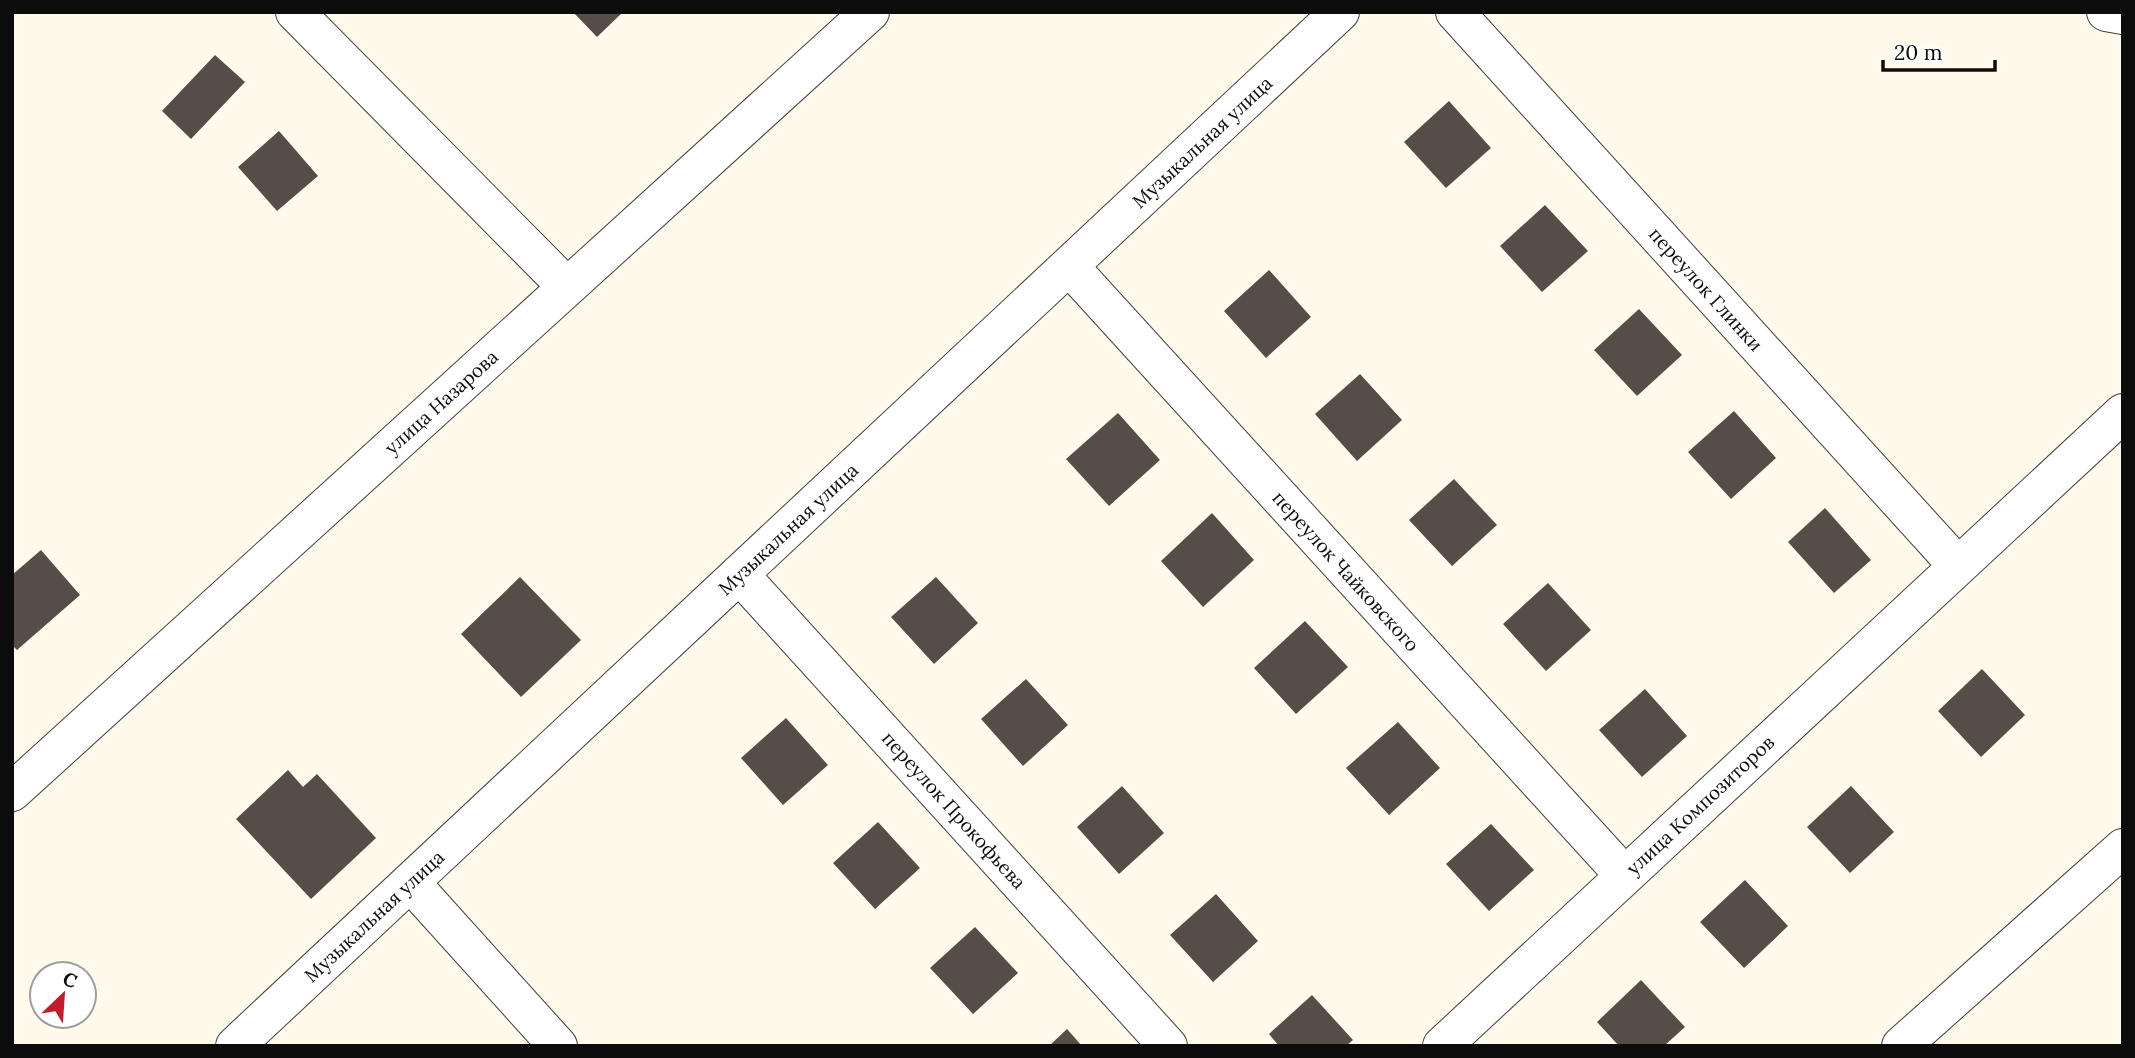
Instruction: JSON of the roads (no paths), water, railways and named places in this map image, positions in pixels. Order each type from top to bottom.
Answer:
[{"type":"street","points":[[295,12],[567,287]]},
{"type":"street","name":"улица Назарова","points":[[12,792],[870,12]]},
{"type":"street","name":"Музыкальная улица","points":[[235,1046],[1340,12]]},
{"type":"street","name":"переулок Глинки","points":[[1455,12],[1958,566]]},
{"type":"street","points":[[2106,12],[2123,15]]},
{"type":"street","name":"переулок Чайковского","points":[[1069,266],[1624,876]]},
{"type":"street","name":"улица Композиторов","points":[[1442,1046],[2123,413]]},
{"type":"street","name":"переулок Прокофьева","points":[[740,574],[1168,1046]]},
{"type":"street","points":[[1901,1046],[2123,848]]},
{"type":"street","points":[[410,882],[558,1046]]}]
